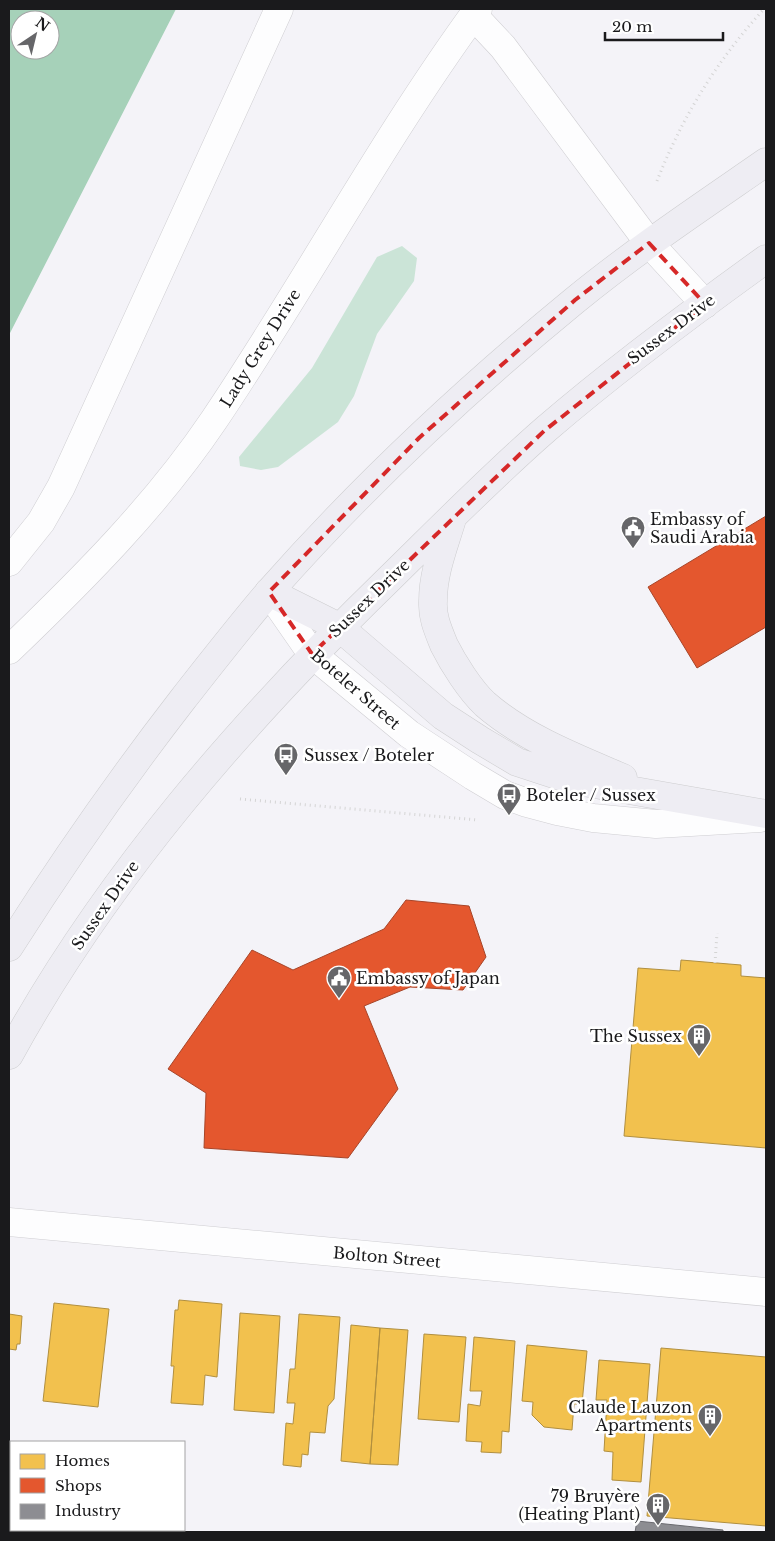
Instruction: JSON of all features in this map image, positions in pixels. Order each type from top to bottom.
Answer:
[{"type":"main road","points":[[9,947],[45,890],[100,810],[208,667],[269,592],[316,541],[419,438],[516,350],[575,300],[649,243],[766,162]]},
{"type":"main road","name":"Sussex Drive","points":[[9,1055],[91,923],[153,839],[242,731],[312,654],[453,516],[552,424],[657,338],[766,259]]},
{"type":"main road","points":[[453,516],[437,568],[433,602],[435,624],[453,664],[484,703],[520,729],[584,761],[666,796]]},
{"type":"main road","points":[[269,592],[339,627],[443,716],[518,762],[572,780],[766,814]]},
{"type":"street","points":[[9,562],[41,522],[61,487],[279,9]]},
{"type":"street","name":"Lady Grey Drive","points":[[9,650],[71,591],[128,530],[172,477],[214,421],[402,120],[476,12],[649,243],[705,304]]},
{"type":"street","name":"Boteler Street","points":[[269,592],[312,654],[409,734],[481,781],[505,794],[527,803],[593,818],[656,824],[766,818]]},
{"type":"street","name":"Bolton Street","points":[[9,1222],[766,1292]]},
{"type":"path","points":[[658,181],[670,148],[711,75],[739,36],[764,9]]},
{"type":"path","points":[[240,799],[483,821]]},
{"type":"path","points":[[715,963],[717,933]]},
{"type":"highlighted area","points":[[649,243],[705,304],[544,431],[312,654],[269,592],[419,438],[575,300]]},
{"type":"shaded area","points":[[9,9],[176,9],[9,335]]},
{"type":"shaded area","points":[[402,246],[417,258],[414,281],[377,334],[354,396],[338,422],[278,467],[261,470],[240,466],[239,457],[312,368],[377,257]]},
{"type":"building: Homes","name":"The Sussex","points":[[681,960],[741,965],[741,976],[766,978],[766,1148],[624,1136],[638,968],[680,971]]},
{"type":"building: Homes","points":[[179,1300],[222,1304],[217,1377],[205,1375],[203,1405],[171,1403],[174,1366],[171,1366],[175,1310],[178,1310]]},
{"type":"building: Homes","points":[[54,1303],[109,1309],[98,1407],[43,1401]]},
{"type":"building: Homes","points":[[240,1313],[280,1316],[274,1413],[234,1410]]},
{"type":"building: Homes","points":[[9,1314],[22,1316],[20,1344],[17,1344],[16,1350],[9,1349]]},
{"type":"building: Homes","points":[[299,1314],[340,1317],[334,1399],[328,1406],[325,1433],[310,1432],[308,1455],[302,1454],[301,1467],[283,1465],[286,1423],[293,1424],[295,1403],[287,1403],[290,1369],[295,1369]]},
{"type":"building: Homes","points":[[351,1325],[380,1328],[370,1464],[341,1461]]},
{"type":"building: Homes","points":[[380,1328],[408,1330],[398,1465],[370,1464]]},
{"type":"building: Homes","points":[[424,1334],[466,1337],[459,1422],[418,1419]]},
{"type":"building: Homes","points":[[474,1337],[515,1341],[509,1432],[502,1431],[501,1453],[481,1452],[482,1442],[466,1441],[468,1404],[480,1406],[482,1391],[470,1391]]},
{"type":"building: Homes","points":[[527,1345],[587,1351],[582,1404],[574,1404],[572,1430],[544,1427],[532,1415],[533,1402],[522,1401]]},
{"type":"building: Homes","name":"Claude Lauzon Apartments","points":[[661,1348],[766,1357],[766,1526],[647,1516]]},
{"type":"building: Homes","points":[[599,1360],[650,1364],[641,1482],[612,1480],[613,1452],[604,1451],[607,1400],[596,1400]]},
{"type":"building: Shops","points":[[766,516],[766,627],[697,668],[648,587]]},
{"type":"building: Shops","points":[[406,900],[469,906],[486,957],[463,990],[410,987],[364,1006],[398,1089],[348,1158],[204,1148],[206,1093],[168,1069],[252,950],[293,970],[384,929]]},
{"type":"building: Industry","name":"79 Bruyère (Heating Plant)","points":[[637,1521],[723,1530],[723,1532],[635,1532]]},
{"type":"place","name":"Embassy of Saudi Arabia","points":[[633,549]]},
{"type":"place","name":"Sussex / Boteler","points":[[286,776]]},
{"type":"place","name":"Boteler / Sussex","points":[[509,816]]},
{"type":"place","name":"Embassy of Japan","points":[[339,999]]},
{"type":"place","name":"The Sussex","points":[[699,1057]]},
{"type":"place","name":"Claude Lauzon Apartments","points":[[710,1437]]},
{"type":"place","name":"79 Bruyère (Heating Plant)","points":[[658,1526]]}]
